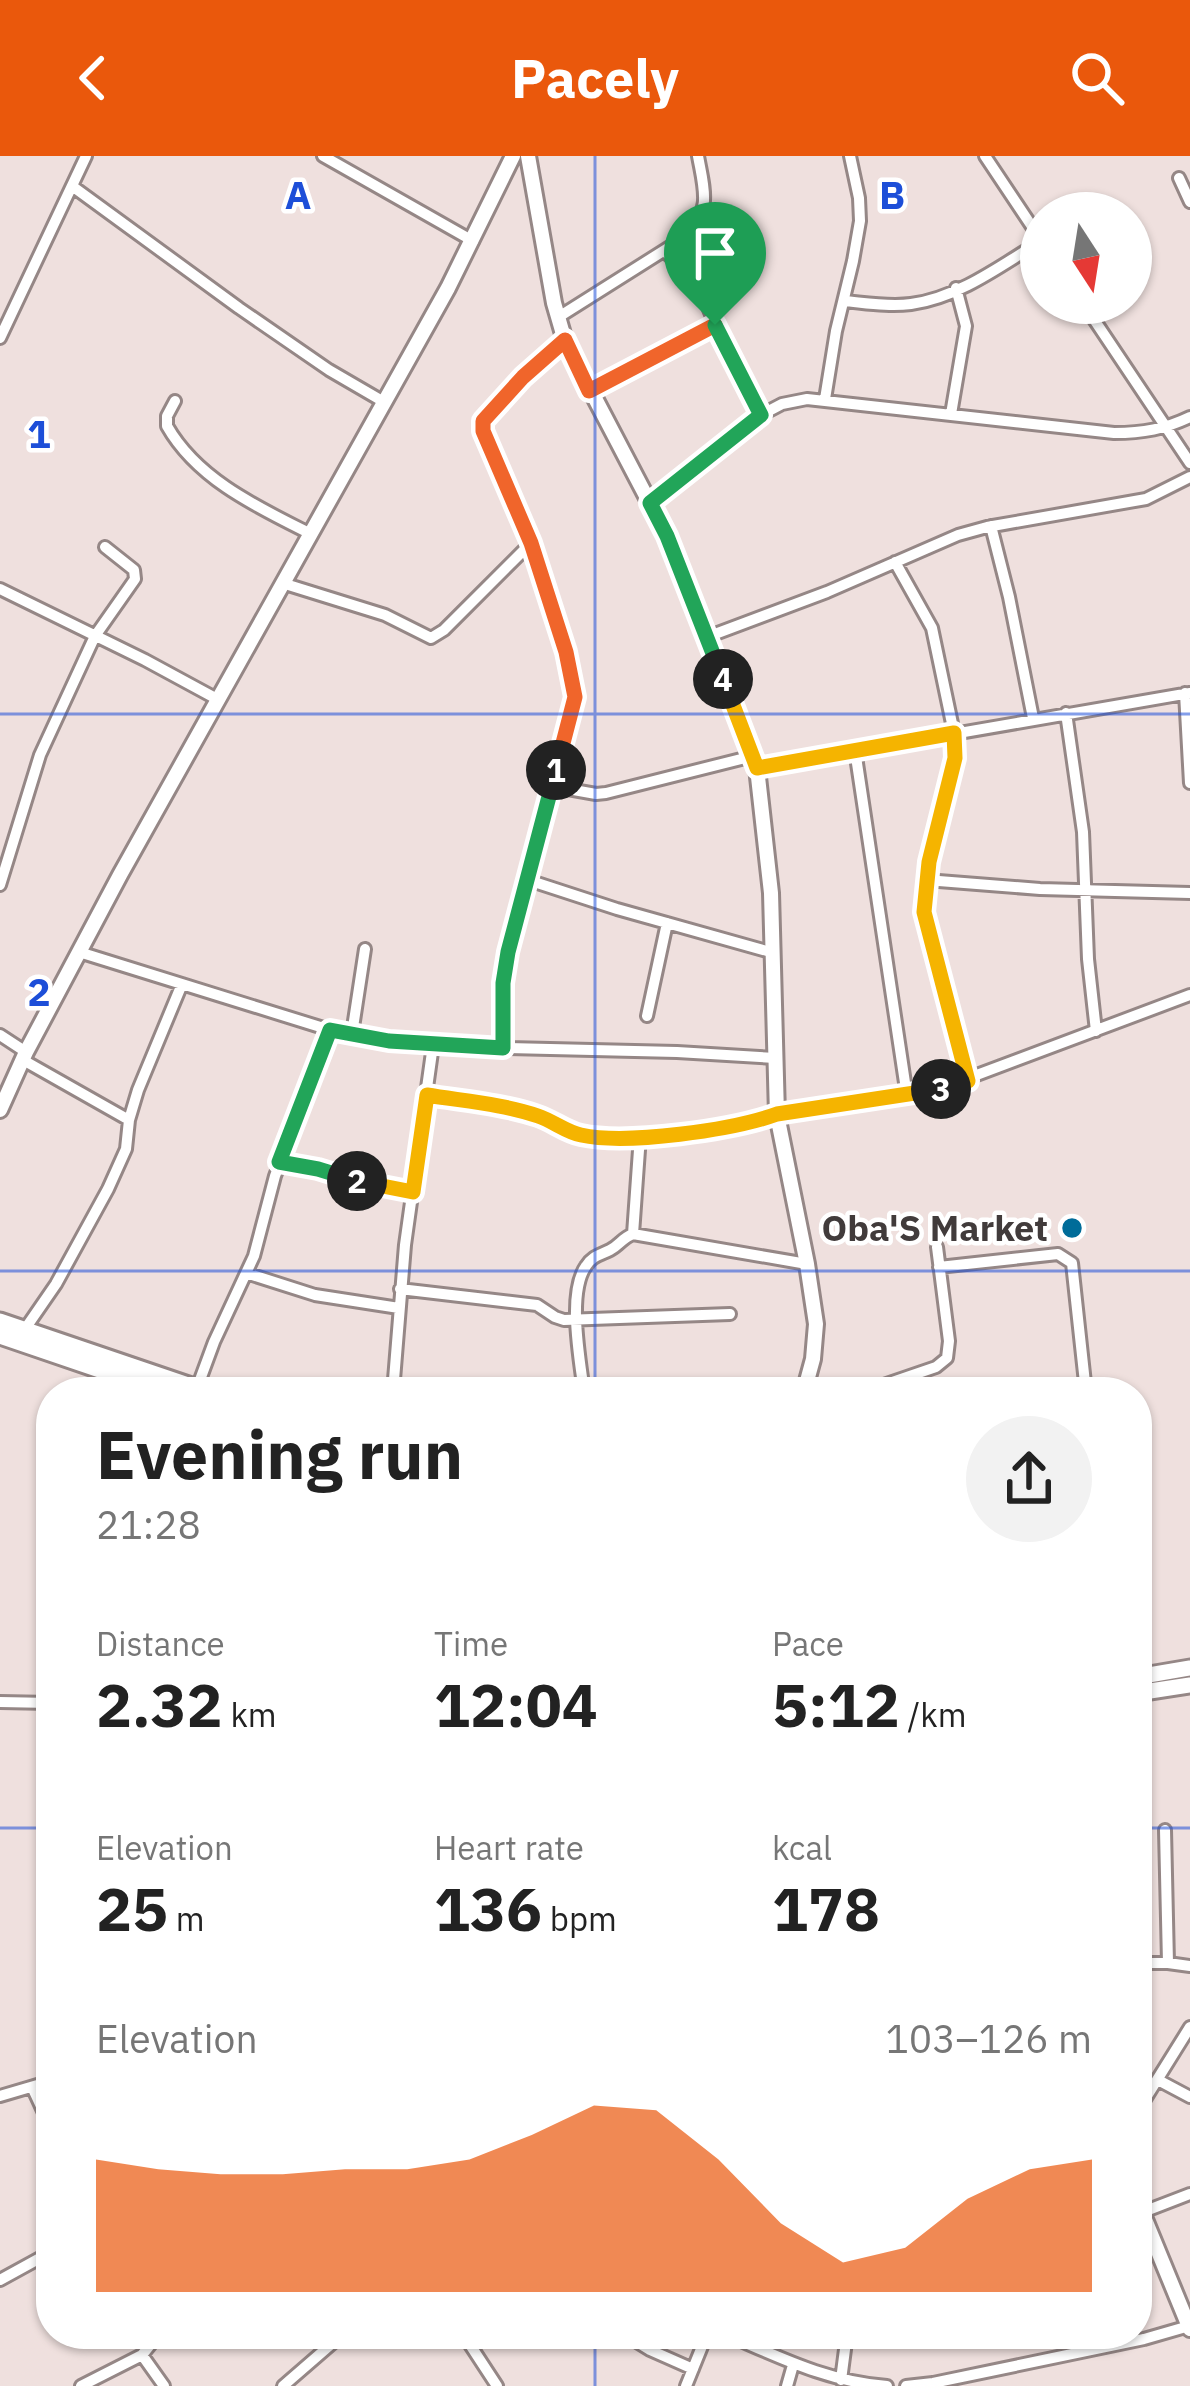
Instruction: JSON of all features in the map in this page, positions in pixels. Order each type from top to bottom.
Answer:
[{"type":"main road","points":[[0,1111],[79,952],[473,241],[513,156]]},
{"type":"main road","points":[[528,156],[565,340],[667,536],[755,762],[767,840],[777,1114],[815,1306],[816,1341],[808,1377]]},
{"type":"main road","points":[[0,1321],[165,1377]]},
{"type":"main road","points":[[0,1336],[120,1377]]},
{"type":"main road","points":[[1152,1674],[1190,1668]]},
{"type":"main road","points":[[1152,1691],[1190,1685]]},
{"type":"main road","points":[[1152,2235],[1189,2327]]},
{"type":"street","points":[[0,338],[86,156]]},
{"type":"street","points":[[323,156],[473,241]]},
{"type":"street","points":[[557,318],[687,236],[699,223],[705,205],[698,156]]},
{"type":"street","points":[[825,399],[860,210],[850,156]]},
{"type":"street","points":[[985,156],[1020,209]]},
{"type":"street","points":[[1179,178],[1190,202]]},
{"type":"street","points":[[72,185],[239,308],[384,401]]},
{"type":"street","points":[[664,251],[691,274],[702,292],[761,415]]},
{"type":"street","points":[[844,301],[911,304],[929,300],[1020,254]]},
{"type":"street","points":[[951,414],[966,326],[956,288]]},
{"type":"street","points":[[1097,324],[1190,463]]},
{"type":"street","points":[[589,391],[715,325]]},
{"type":"street","points":[[503,1048],[503,983],[525,879],[575,697],[554,610],[482,426],[523,377],[565,340]]},
{"type":"street","points":[[650,503],[761,415],[807,399],[1114,434],[1166,428],[1190,416]]},
{"type":"street","points":[[175,401],[167,426],[202,470],[309,533]]},
{"type":"street","points":[[707,637],[958,535],[1146,499],[1190,477]]},
{"type":"street","points":[[991,526],[1033,718]]},
{"type":"street","points":[[282,584],[385,616],[431,638],[531,543]]},
{"type":"street","points":[[0,885],[40,755],[95,636],[136,575],[105,548]]},
{"type":"street","points":[[896,562],[932,628],[954,733],[955,758],[926,880],[924,912],[968,1081]]},
{"type":"street","points":[[0,589],[217,699]]},
{"type":"street","points":[[551,786],[606,793],[755,762],[855,750],[1188,693],[1190,783]]},
{"type":"street","points":[[1066,713],[1081,812],[1096,1031]]},
{"type":"street","points":[[855,750],[908,1096]]},
{"type":"street","points":[[525,879],[774,953]]},
{"type":"street","points":[[926,880],[1190,893]]},
{"type":"street","points":[[647,1016],[667,922]]},
{"type":"street","points":[[352,1034],[365,949]]},
{"type":"street","points":[[79,952],[352,1034],[433,1045],[775,1058]]},
{"type":"street","points":[[25,1329],[56,1284],[126,1150],[138,1090],[182,984]]},
{"type":"street","points":[[427,1095],[541,1117],[575,1134],[604,1138],[682,1133],[908,1096],[968,1081],[1190,995]]},
{"type":"street","points":[[206,1377],[214,1342],[260,1237],[279,1162],[330,1030]]},
{"type":"street","points":[[0,1035],[24,1056],[129,1120]]},
{"type":"street","points":[[394,1377],[400,1289],[433,1045]]},
{"type":"street","points":[[634,1234],[640,1136]]},
{"type":"street","points":[[279,1162],[413,1192]]},
{"type":"street","points":[[583,1377],[577,1291],[584,1268],[594,1256],[622,1238],[634,1234],[807,1264]]},
{"type":"street","points":[[913,1377],[947,1358],[937,1247]]},
{"type":"street","points":[[940,1267],[1058,1254],[1067,1258],[1072,1263],[1084,1377]]},
{"type":"street","points":[[246,1273],[315,1295],[399,1308]]},
{"type":"street","points":[[400,1289],[537,1305],[554,1317],[578,1319],[730,1315]]},
{"type":"street","points":[[0,1702],[36,1703]]},
{"type":"street","points":[[1165,1830],[1168,1963]]},
{"type":"street","points":[[1152,1964],[1190,1966]]},
{"type":"street","points":[[1152,2089],[1190,2027]]},
{"type":"street","points":[[1158,2080],[1190,2097]]},
{"type":"street","points":[[0,2096],[36,2086]]},
{"type":"street","points":[[32,2087],[36,2096]]},
{"type":"street","points":[[1152,2203],[1190,2194]]},
{"type":"street","points":[[0,2279],[36,2260]]},
{"type":"street","points":[[1152,2337],[1189,2327]]},
{"type":"street","points":[[81,2386],[146,2349]]},
{"type":"street","points":[[283,2386],[326,2349]]},
{"type":"street","points":[[473,2349],[497,2386]]},
{"type":"street","points":[[648,2349],[693,2369]]},
{"type":"street","points":[[686,2386],[701,2349]]},
{"type":"street","points":[[758,2349],[841,2380],[887,2386]]},
{"type":"street","points":[[841,2380],[846,2349]]},
{"type":"street","points":[[906,2386],[1094,2349]]},
{"type":"street","points":[[142,2354],[164,2386]]},
{"type":"street","points":[[787,2386],[793,2365]]},
{"type":"place","name":"Oba'S Market","points":[[1072,1228]]},
{"type":"route","points":[[715,325],[761,415],[650,503],[685,580],[757,768],[954,733],[955,758],[929,862],[924,912],[968,1081],[908,1096],[682,1133],[604,1138],[575,1134],[514,1109],[427,1095],[413,1192],[279,1162],[330,1030],[389,1041],[503,1048],[508,952],[575,697],[543,577],[483,421],[565,340],[589,391],[715,325]]}]
